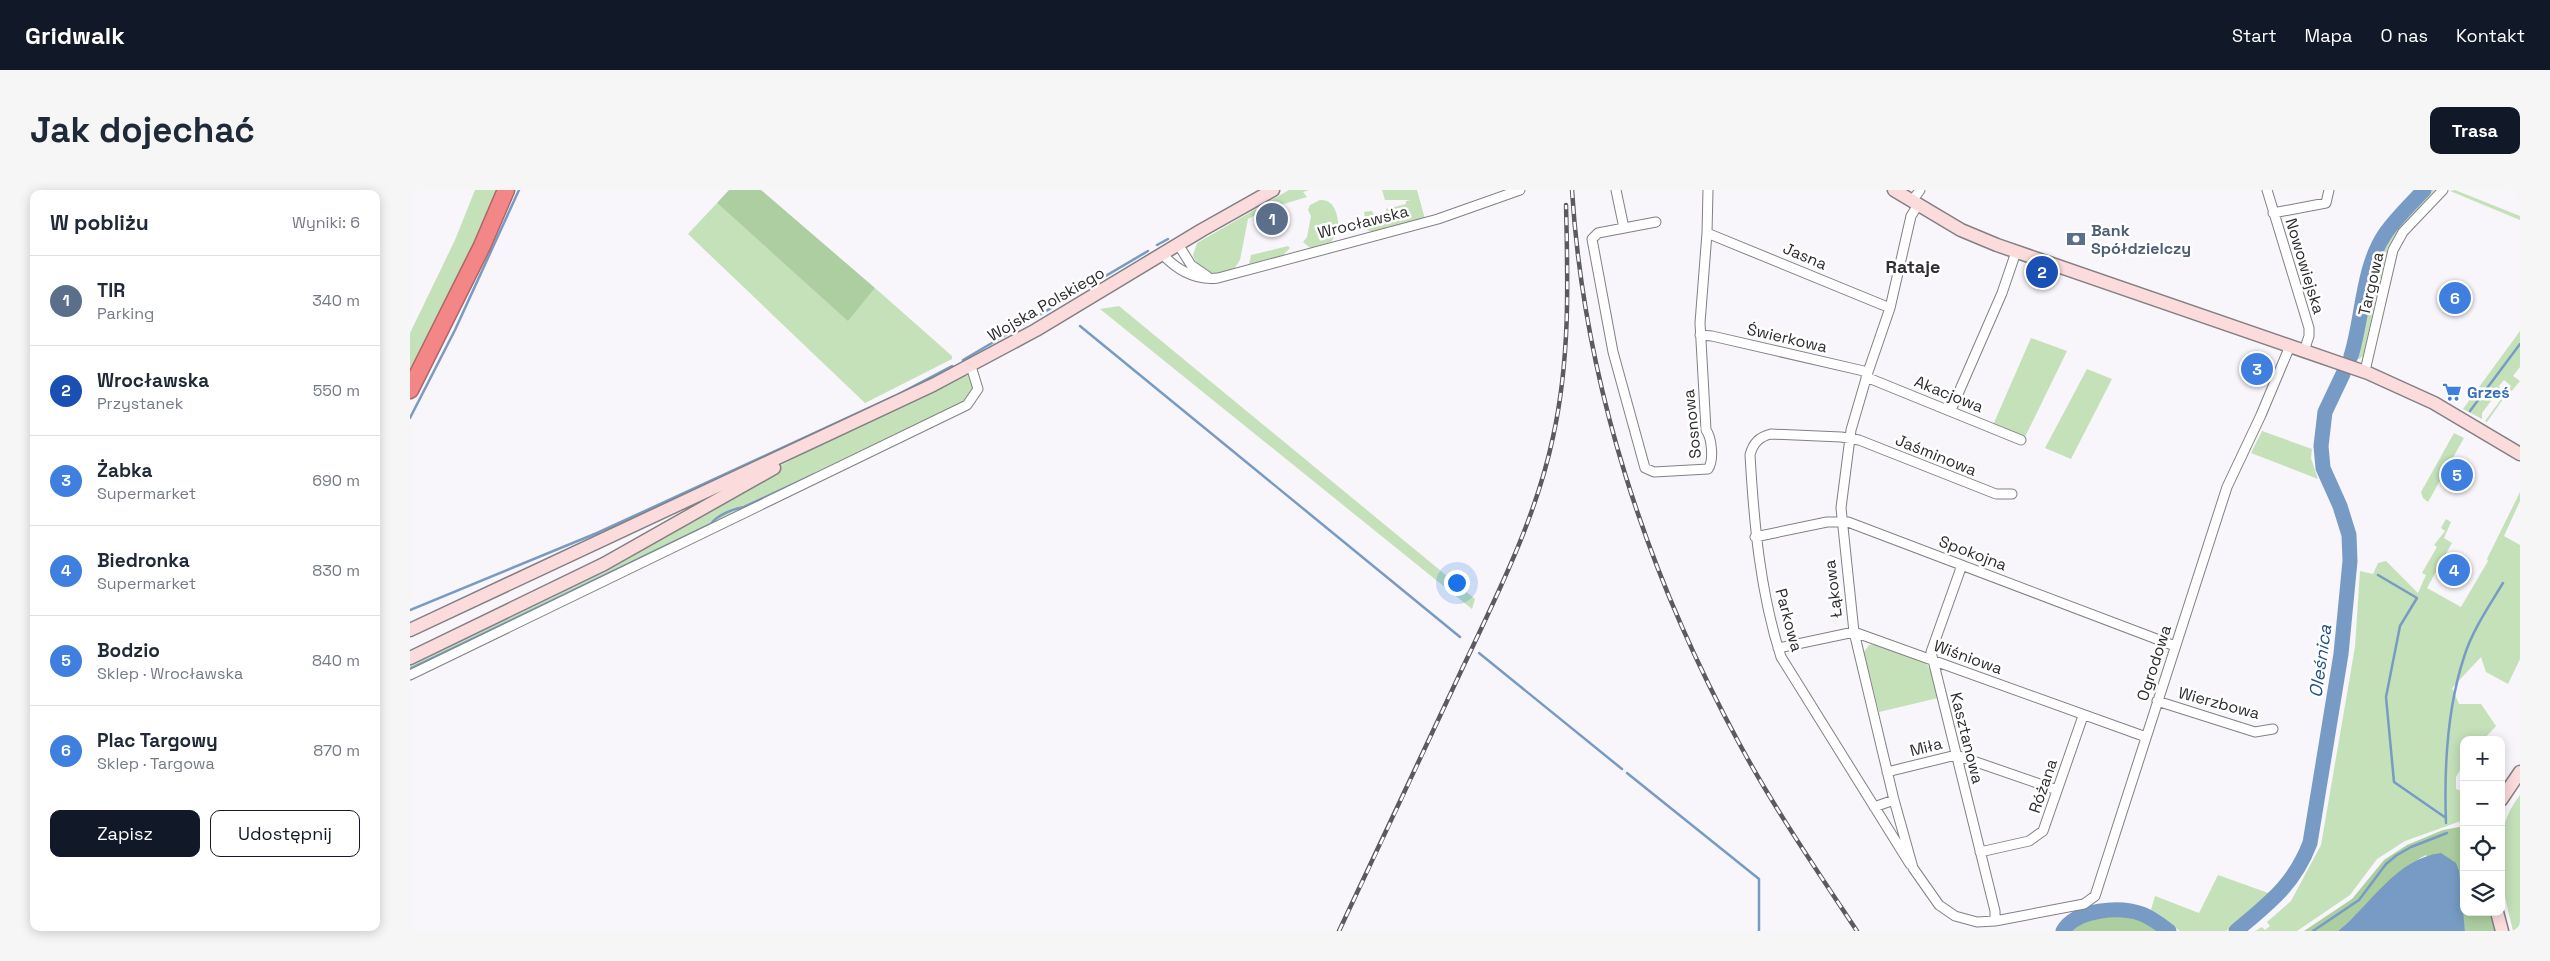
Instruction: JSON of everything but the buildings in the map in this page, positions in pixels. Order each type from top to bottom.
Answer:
[{"type":"highway","points":[[410,390],[482,246],[506,190]]},
{"type":"main road","name":"Wojska Polskiego","points":[[830,435],[971,366],[1273,190]]},
{"type":"main road","points":[[1894,190],[1961,230],[2016,252],[2365,371],[2434,404],[2520,454]]},
{"type":"main road","points":[[410,630],[830,435]]},
{"type":"main road","points":[[410,658],[604,564],[830,435]]},
{"type":"main road","points":[[2505,794],[2520,772]]},
{"type":"main road","points":[[2498,916],[2502,931]]},
{"type":"street","name":"Wrocławska","points":[[1162,254],[1172,265],[1181,270],[1200,278],[1211,279],[1438,219],[1520,190]]},
{"type":"street","points":[[1616,190],[1624,228]]},
{"type":"street","name":"Sosnowa","points":[[1656,222],[1598,233],[1592,239],[1592,244],[1613,352],[1642,464],[1649,471],[1704,470],[1710,466],[1700,335],[1708,190]]},
{"type":"street","name":"Łąkowa","points":[[1920,190],[1911,216],[1890,308],[1867,374],[1850,438],[1840,522],[1854,632],[1887,772],[1913,868],[1932,896],[1946,911],[1965,920],[1995,921]]},
{"type":"street","name":"Nowowiejska","points":[[2268,190],[2273,213],[2309,328],[2309,336],[2304,351]]},
{"type":"street","points":[[2273,213],[2326,203],[2329,190]]},
{"type":"street","name":"Targowa","points":[[2365,371],[2393,250],[2404,232],[2443,190]]},
{"type":"street","name":"Jasna","points":[[1707,233],[1890,308]]},
{"type":"street","points":[[1178,244],[1194,268],[1211,279]]},
{"type":"street","points":[[1951,410],[2002,293],[2016,252]]},
{"type":"street","name":"Świerkowa","points":[[1700,335],[1712,336],[1867,374]]},
{"type":"street","name":"Ogrodowa","points":[[1995,921],[2084,904],[2095,896],[2227,487],[2261,415],[2290,346]]},
{"type":"street","points":[[410,675],[967,405],[973,400],[978,389],[971,366]]},
{"type":"street","name":"Akacjowa","points":[[1867,374],[2021,440]]},
{"type":"street","name":"Parkowa","points":[[1850,438],[1772,434],[1757,440],[1752,446],[1750,455],[1755,537],[1781,657],[1899,850],[1913,868]]},
{"type":"street","name":"Jaśminowa","points":[[1850,438],[1996,494],[2012,494]]},
{"type":"street","name":"Spokojna","points":[[1755,537],[1827,522],[1854,524],[2175,646]]},
{"type":"street","name":"Kasztanowa","points":[[1962,565],[1931,652],[1995,911],[1995,921]]},
{"type":"street","points":[[1778,648],[1854,632]]},
{"type":"street","name":"Wiśniowa","points":[[1854,632],[2146,737]]},
{"type":"street","name":"Wierzbowa","points":[[2157,701],[2255,732],[2273,729]]},
{"type":"street","name":"Różana","points":[[1980,852],[2036,838],[2043,831],[2084,716]]},
{"type":"street","name":"Miła","points":[[1887,772],[1956,756],[2057,790]]},
{"type":"street","points":[[1874,807],[1894,800]]},
{"type":"green space","points":[[475,190],[498,190],[472,248],[410,373],[410,333],[455,240]]},
{"type":"green space","points":[[729,190],[761,190],[875,288],[848,321],[717,203]]},
{"type":"green space","points":[[1289,190],[1309,190],[1303,192],[1307,197],[1267,209],[1248,219],[1240,260],[1234,269],[1213,274],[1197,265],[1193,255],[1197,243]]},
{"type":"green space","points":[[1382,190],[1417,190],[1425,219],[1372,232],[1367,230],[1364,212],[1372,211],[1377,221],[1388,218],[1386,209],[1406,204],[1406,201],[1411,200],[1385,200]]},
{"type":"green space","points":[[2428,190],[2435,190],[2397,232],[2388,247],[2363,356],[2359,359],[2354,357],[2379,253],[2387,237]]},
{"type":"green space","points":[[2455,190],[2520,216],[2520,220],[2450,191]]},
{"type":"green space","points":[[1320,200],[1330,202],[1333,206],[1337,215],[1339,230],[1331,242],[1310,248],[1303,242],[1307,237],[1311,216],[1308,210],[1310,205]]},
{"type":"green space","points":[[717,203],[848,320],[875,288],[952,356],[952,359],[865,403],[688,234]]},
{"type":"green space","points":[[1288,246],[1290,248],[1283,255],[1249,264],[1251,255]]},
{"type":"green space","points":[[1119,306],[1475,599],[1472,609],[1100,309]]},
{"type":"green space","points":[[2520,331],[2520,367],[2513,376],[2520,381],[2510,393],[2508,392],[2487,422],[2485,421],[2511,386],[2504,380],[2499,386],[2500,389],[2482,413],[2482,419],[2463,409]]},
{"type":"green space","points":[[2031,338],[2067,351],[2024,439],[1993,425]]},
{"type":"green space","points":[[2087,369],[2112,379],[2071,459],[2045,448]]},
{"type":"green space","points":[[970,375],[974,391],[966,401],[410,673],[410,663],[827,441],[963,376]]},
{"type":"green space","points":[[2262,431],[2312,449],[2311,458],[2318,479],[2251,453]]},
{"type":"green space","points":[[2454,433],[2464,438],[2428,502],[2423,498],[2421,492]]},
{"type":"green space","points":[[2520,492],[2520,501],[2504,536],[2520,545],[2520,659],[2508,684],[2486,672],[2481,657],[2452,688],[2459,704],[2481,704],[2496,726],[2487,736],[2460,736],[2460,770],[2456,777],[2456,789],[2460,790],[2460,821],[2405,841],[2377,859],[2350,895],[2297,931],[2255,931],[2262,927],[2265,930],[2270,926],[2267,922],[2291,901],[2321,845],[2355,647],[2360,571],[2373,574],[2378,563],[2386,561],[2418,593],[2426,575],[2422,573],[2437,547],[2434,545],[2445,531],[2441,528],[2446,519],[2451,522],[2444,538],[2452,543],[2427,588],[2461,607],[2488,561],[2487,559]]},
{"type":"green space","points":[[1876,644],[1925,662],[1931,670],[1938,698],[1879,712],[1864,652],[1869,645]]},
{"type":"green space","points":[[2520,795],[2520,931],[2513,931],[2505,896],[2505,824],[2510,810]]},
{"type":"green space","points":[[2460,827],[2460,900],[2426,855],[2390,881],[2338,931],[2304,931],[2352,899],[2384,860],[2407,845],[2443,830]]},
{"type":"green space","points":[[2218,875],[2271,894],[2226,931],[2180,931],[2151,910],[2155,896],[2199,913]]},
{"type":"green space","points":[[2128,915],[2145,920],[2164,931],[2068,931],[2080,922],[2088,919]]},
{"type":"green space","points":[[2463,916],[2492,916],[2497,931],[2465,931]]},
{"type":"water","points":[[2441,853],[2456,863],[2460,881],[2460,916],[2464,916],[2465,931],[2338,931],[2397,873],[2425,857]]},
{"type":"waterway","points":[[410,418],[455,330],[519,190]]},
{"type":"waterway","name":"Oleśnica","points":[[2351,356],[2367,278],[2377,247],[2394,222],[2424,190]]},
{"type":"waterway","points":[[1157,245],[1168,239]]},
{"type":"waterway","points":[[963,360],[1148,251]]},
{"type":"waterway","points":[[1080,326],[1460,637]]},
{"type":"waterway","points":[[2470,411],[2520,344]]},
{"type":"waterway","points":[[410,610],[597,533],[895,396],[952,366]]},
{"type":"waterway","name":"Oleśnica","points":[[2236,931],[2270,902],[2288,882],[2304,858],[2310,843],[2341,654],[2350,561],[2349,535],[2340,506],[2323,468],[2321,446],[2325,412],[2343,374]]},
{"type":"waterway","points":[[410,669],[711,524],[726,513],[744,507],[815,474]]},
{"type":"waterway","points":[[2378,575],[2417,598],[2400,626],[2386,697],[2394,782],[2446,818]]},
{"type":"waterway","points":[[2446,823],[2446,760],[2450,718],[2458,677],[2464,657],[2481,619],[2503,583]]},
{"type":"waterway","points":[[1479,653],[1622,769]]},
{"type":"waterway","points":[[1627,773],[1759,879],[1759,931]]},
{"type":"waterway","points":[[2313,931],[2359,900],[2386,864],[2397,855],[2411,847],[2447,833]]},
{"type":"waterway","name":"Oleśnica","points":[[2063,931],[2078,918],[2099,911],[2111,910],[2142,914],[2169,931]]},
{"type":"railway","points":[[1572,190],[1579,262],[1590,334],[1606,405],[1626,476],[1649,545],[1706,679],[1739,743],[1781,815],[1857,931]]},
{"type":"railway","points":[[1339,931],[1515,555],[1537,497],[1546,467],[1559,408],[1565,350],[1567,321],[1566,205]]},
{"type":"place","name":"TIR","points":[[1272,219]]},
{"type":"place","name":"Bank Spółdzielczy","points":[[2076,239]]},
{"type":"place","name":"Wrocławska","points":[[2042,272]]},
{"type":"place","name":"Plac Targowy","points":[[2455,298]]},
{"type":"place","name":"Żabka","points":[[2257,369]]},
{"type":"place","name":"Grześ","points":[[2452,392]]},
{"type":"place","name":"Bodzio","points":[[2457,475]]},
{"type":"place","name":"Biedronka","points":[[2454,570]]},
{"type":"district","name":"Rataje","points":[[1913,266]]}]
